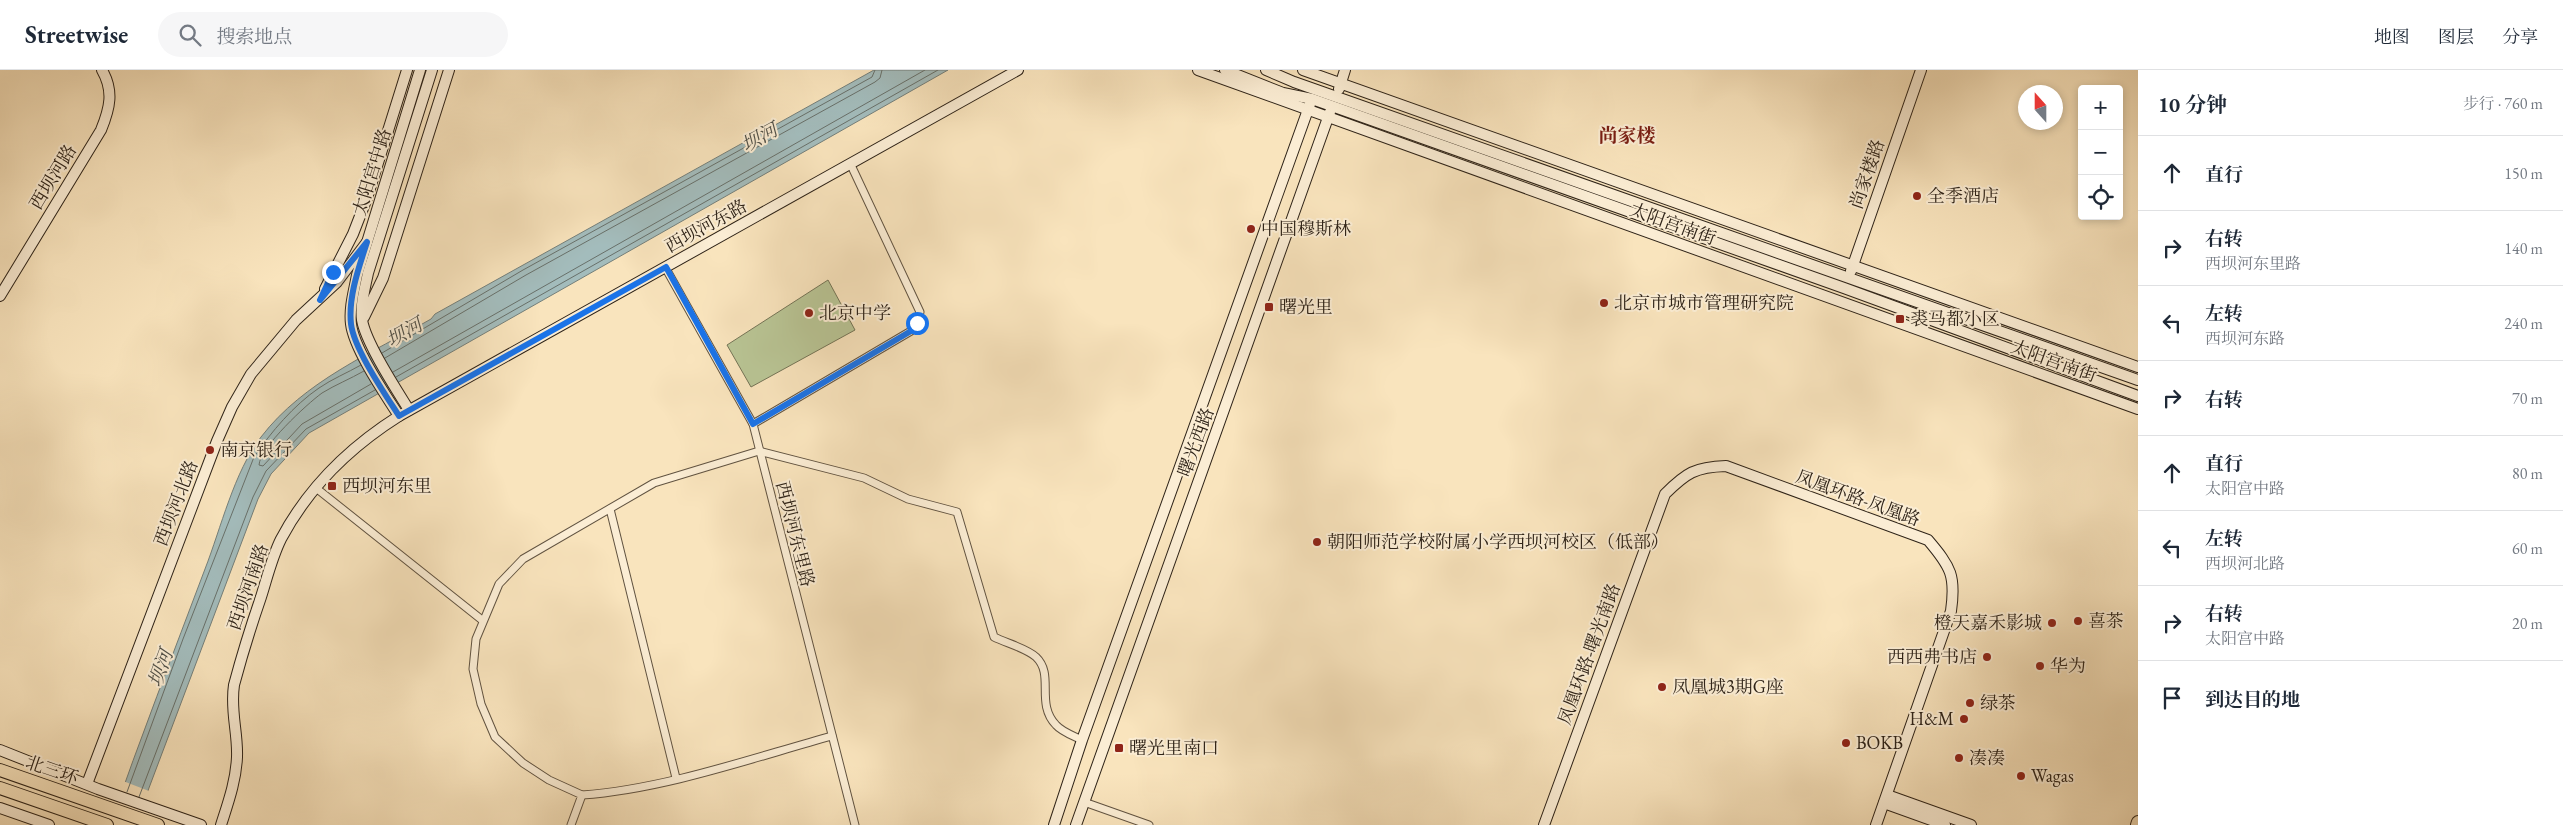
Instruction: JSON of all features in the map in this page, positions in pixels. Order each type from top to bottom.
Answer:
[{"type":"highway","name":"北三环","points":[[0,770],[158,825]]},
{"type":"highway","name":"北三环","points":[[0,788],[106,825]]},
{"type":"street","name":"西坝河路","points":[[0,296],[101,130],[109,110],[111,93],[102,70]]},
{"type":"street","name":"太阳宫中路","points":[[320,300],[353,234],[367,198],[407,70]]},
{"type":"street","name":"太阳宫中路","points":[[399,416],[357,343],[351,325],[352,304],[357,275],[420,70]]},
{"type":"street","name":"太阳宫中路","points":[[406,406],[368,336],[362,320],[362,301],[368,273],[432,70]]},
{"type":"street","name":"西坝河东路","points":[[406,406],[666,267],[1018,70]]},
{"type":"street","name":"太阳宫南街","points":[[1198,70],[1310,105],[1844,288],[2138,396]]},
{"type":"street","name":"太阳宫南街","points":[[1225,70],[1310,105]]},
{"type":"street","name":"太阳宫南街","points":[[1266,70],[2138,380]]},
{"type":"street","name":"太阳宫南街","points":[[1303,70],[1320,74],[1340,85],[2138,367]]},
{"type":"street","name":"曙光西路","points":[[1076,825],[1345,70]]},
{"type":"street","name":"尚家楼路","points":[[1844,288],[1921,70]]},
{"type":"street","points":[[362,320],[383,278],[449,71]]},
{"type":"street","name":"曙光西路","points":[[1054,825],[1082,740],[1320,74]]},
{"type":"street","name":"太阳宫南街","points":[[1330,112],[2138,409]]},
{"type":"street","points":[[753,424],[911,331],[917,323],[920,312],[850,163]]},
{"type":"street","name":"西坝河北路","points":[[87,784],[217,441],[232,407],[251,374],[296,320],[320,300],[367,242]]},
{"type":"street","name":"西坝河东里路","points":[[666,267],[753,424],[855,825]]},
{"type":"street","name":"西坝河南路","points":[[221,825],[234,782],[237,758],[237,734],[231,704],[236,676],[281,540],[316,488],[358,444],[399,416],[406,406]]},
{"type":"street","points":[[832,736],[676,778],[601,794],[582,795],[549,780],[523,763],[495,737],[481,704],[473,669],[476,639],[482,620],[499,584],[523,559],[654,484],[759,451],[864,478],[908,499],[957,512],[994,637],[1036,657],[1045,671],[1044,702],[1049,717],[1057,726],[1082,740]]},
{"type":"street","name":"凤凰环路-凤凰路","points":[[1665,494],[1684,475],[1703,466],[1726,466],[1928,540],[1946,560],[1954,586],[1951,611],[1876,825]]},
{"type":"street","points":[[316,488],[482,620]]},
{"type":"street","name":"凤凰环路-曙光南路","points":[[1544,825],[1665,494]]},
{"type":"street","points":[[610,509],[676,778]]},
{"type":"street","points":[[0,750],[98,789],[201,825]]},
{"type":"street","points":[[570,825],[582,795]]},
{"type":"street","points":[[1885,799],[1945,825]]},
{"type":"street","points":[[1885,799],[1971,825]]},
{"type":"street","points":[[1084,802],[1149,825]]},
{"type":"street","points":[[0,808],[48,825]]},
{"type":"green space","points":[[828,280],[855,330],[751,387],[727,345]]},
{"type":"water","name":"坝河","points":[[874,70],[948,70],[309,433],[271,474],[258,499],[135,825],[110,825],[236,483],[251,451],[278,417],[318,384],[431,319],[435,314]]},
{"type":"pier","points":[[123,781],[149,791],[137,825],[108,825]]},
{"type":"place","name":"全季酒店","points":[[1917,196]]},
{"type":"place","name":"中国穆斯林","points":[[1251,229]]},
{"type":"place","name":"北京市城市管理研究院","points":[[1604,303]]},
{"type":"place","name":"曙光里","points":[[1269,307]]},
{"type":"place","name":"北京中学","points":[[809,313]]},
{"type":"place","name":"裘马都小区","points":[[1900,319]]},
{"type":"place","name":"南京银行","points":[[210,450]]},
{"type":"place","name":"西坝河东里","points":[[332,486]]},
{"type":"place","name":"朝阳师范学校附属小学西坝河校区（低部）","points":[[1317,542]]},
{"type":"place","name":"喜茶","points":[[2078,621]]},
{"type":"place","name":"橙天嘉禾影城","points":[[2052,623]]},
{"type":"place","name":"西西弗书店","points":[[1987,657]]},
{"type":"place","name":"华为","points":[[2040,666]]},
{"type":"place","name":"凤凰城3期G座","points":[[1662,687]]},
{"type":"place","name":"绿茶","points":[[1970,703]]},
{"type":"place","name":"H&M","points":[[1964,719]]},
{"type":"place","name":"BOKB","points":[[1846,743]]},
{"type":"place","name":"曙光里南口","points":[[1119,748]]},
{"type":"place","name":"凑凑","points":[[1959,758]]},
{"type":"place","name":"Wagas","points":[[2021,776]]},
{"type":"district","name":"尚家楼","points":[[1627,135]]},
{"type":"route","points":[[333,272],[320,300],[337,282],[367,242],[357,275],[352,304],[351,325],[357,343],[399,416],[666,267],[753,424],[911,331],[917,323]]}]
